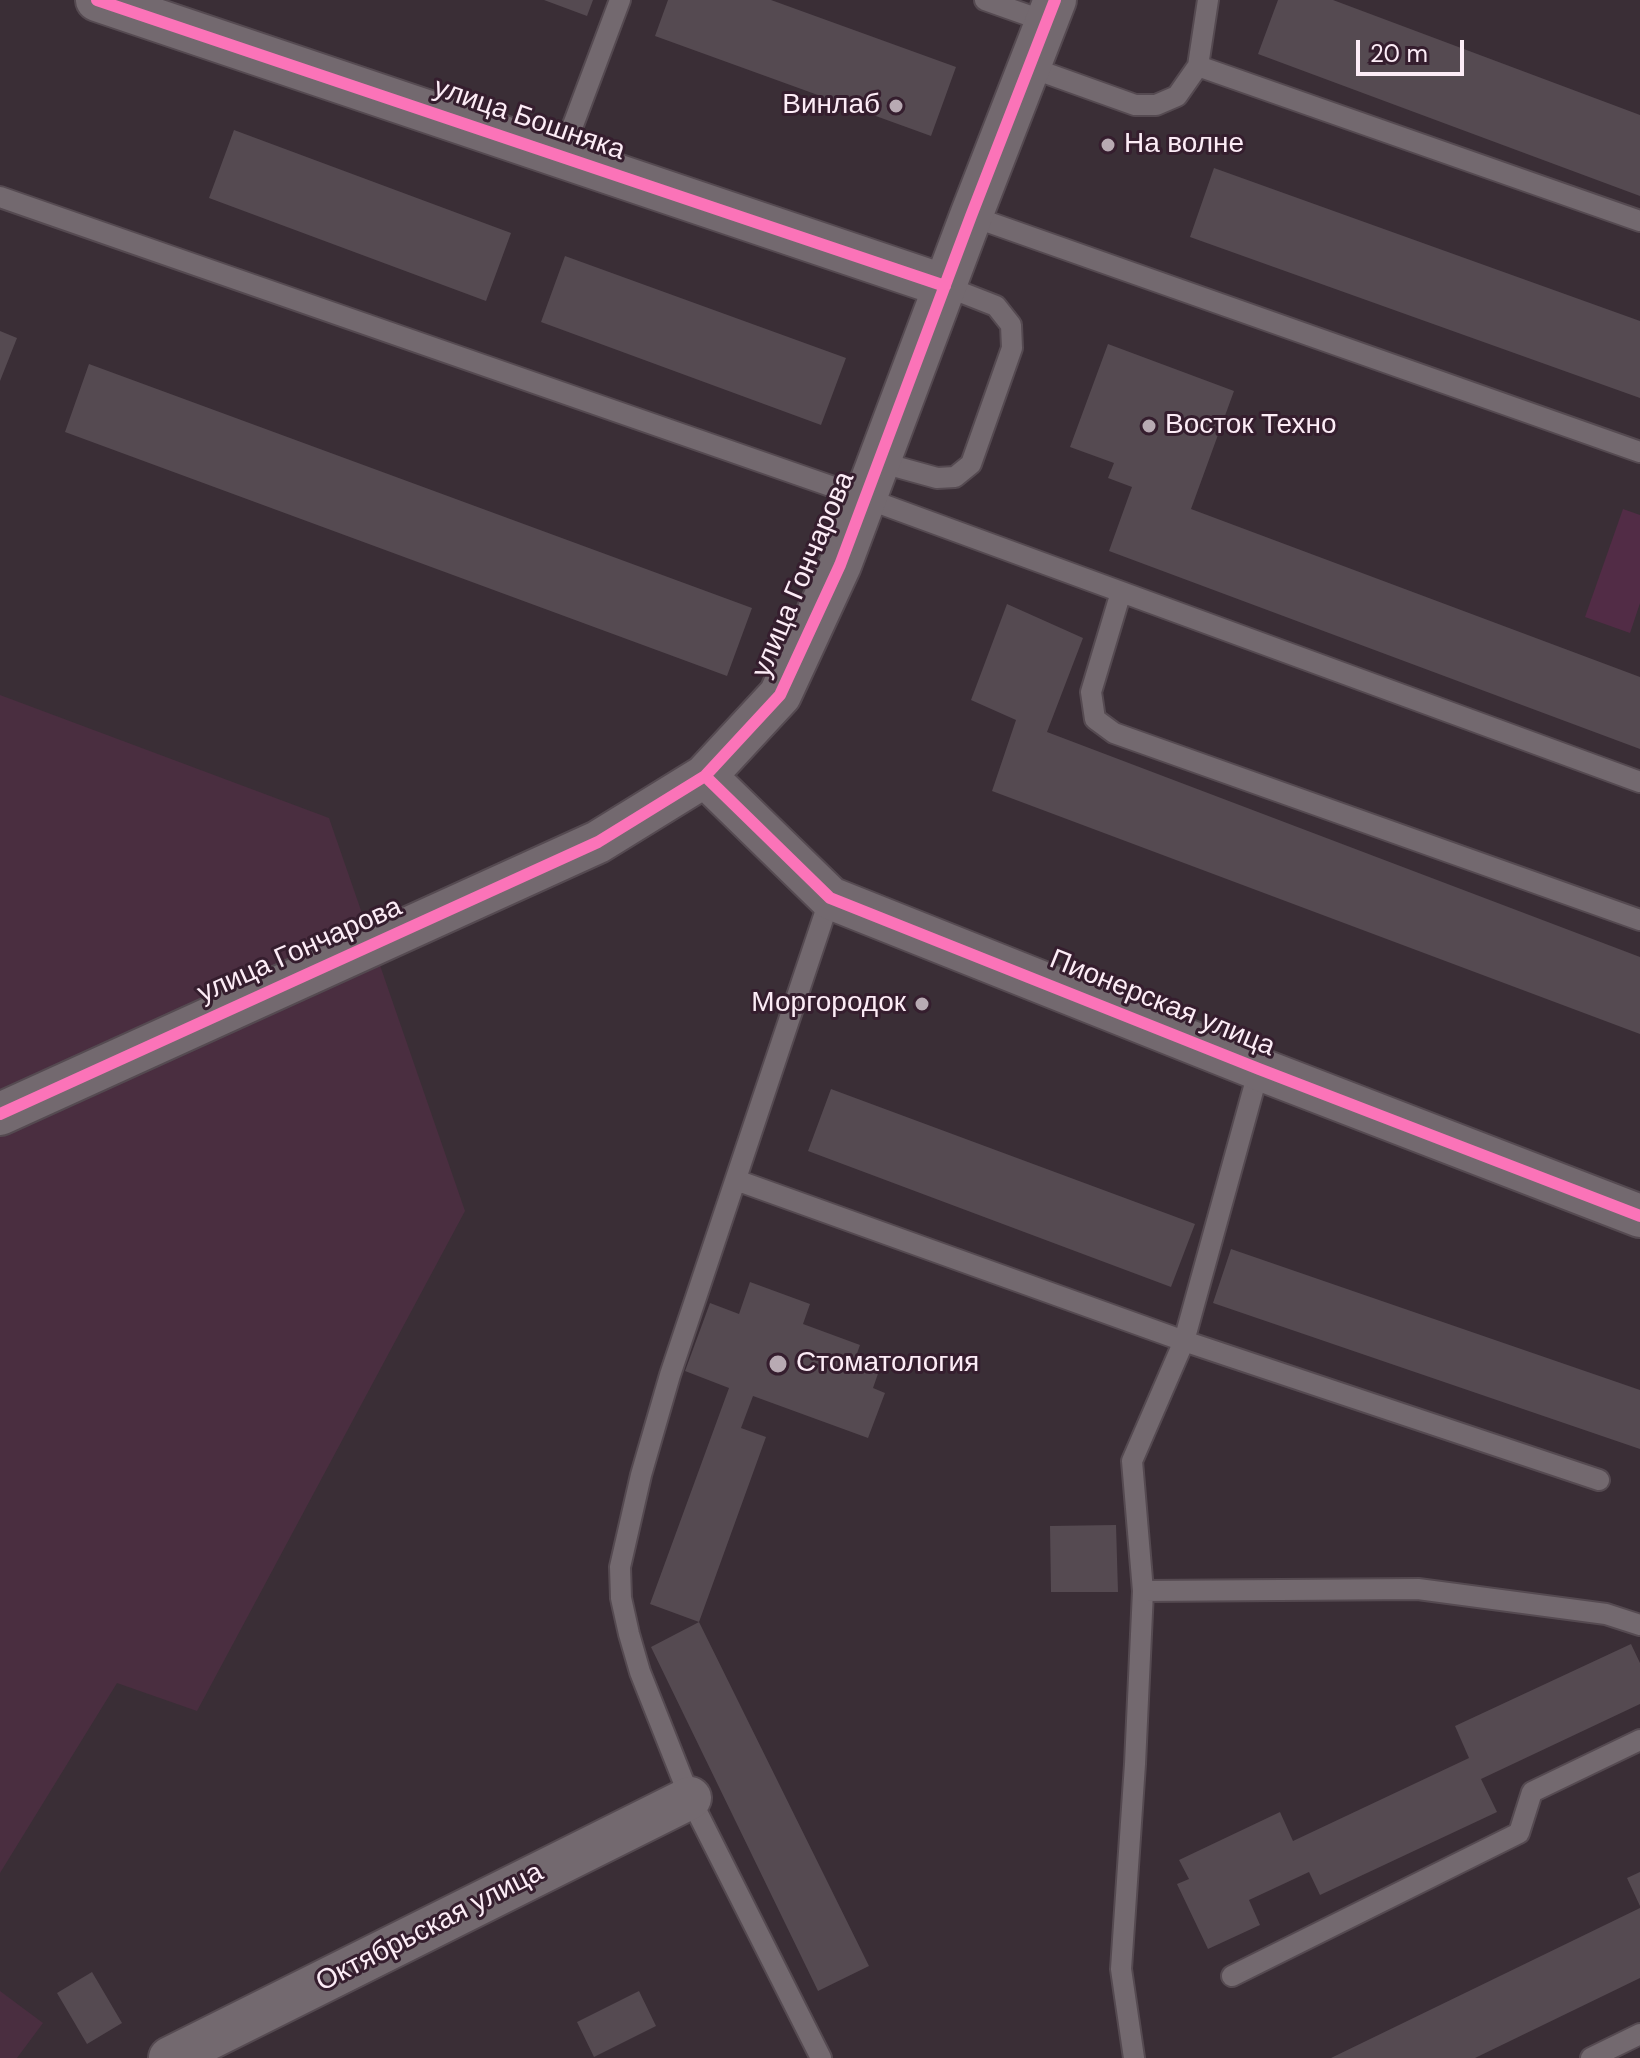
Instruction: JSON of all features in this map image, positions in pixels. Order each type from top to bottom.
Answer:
[{"type":"street","name":"улица Бошняка","points":[[97,0],[945,286]]},
{"type":"street","name":"улица Гончарова","points":[[0,1114],[598,842],[705,776],[780,695],[840,565],[1051,11]]},
{"type":"street","name":"Пионерская улица","points":[[705,776],[830,898],[1640,1216]]},
{"type":"street","name":"Октябрьская улица","points":[[170,2058],[690,1798]]},
{"type":"lane","points":[[561,157],[620,0]]},
{"type":"lane","points":[[985,0],[1051,11]]},
{"type":"lane","points":[[1029,67],[1135,105],[1156,105],[1177,96],[1198,66],[1208,0]]},
{"type":"lane","points":[[1198,66],[1640,221]]},
{"type":"lane","points":[[0,197],[872,480],[1121,592],[1640,782]]},
{"type":"lane","points":[[971,216],[1640,452]]},
{"type":"lane","points":[[872,480],[955,477],[971,464],[1012,348],[1011,325],[996,306],[945,286]]},
{"type":"lane","points":[[1121,592],[1091,692],[1095,719],[1114,733],[1640,920]]},
{"type":"lane","points":[[821,2058],[690,1798],[640,1672],[621,1598],[620,1567],[641,1475],[670,1375],[830,898]]},
{"type":"lane","points":[[1134,2058],[1121,1969],[1143,1591],[1132,1461],[1184,1341],[1259,1069]]},
{"type":"lane","points":[[736,1180],[1184,1341],[1599,1480]]},
{"type":"lane","points":[[1143,1591],[1418,1589],[1606,1614],[1640,1625]]},
{"type":"lane","points":[[1232,1976],[1519,1833],[1532,1792],[1640,1740]]},
{"type":"lane","points":[[1591,2058],[1640,2034]]},
{"type":"shaded area","points":[[1623,509],[1640,515],[1640,603],[1630,633],[1585,617]]},
{"type":"shaded area","points":[[0,695],[329,818],[465,1211],[197,1711],[117,1683],[0,1873]]},
{"type":"shaded area","points":[[0,1991],[43,2023],[17,2058],[0,2058]]},
{"type":"building","points":[[544,0],[593,0],[587,16]]},
{"type":"building","points":[[668,0],[771,0],[956,67],[931,136],[655,36]]},
{"type":"building","points":[[1278,0],[1333,0],[1640,115],[1640,196],[1258,54]]},
{"type":"building","points":[[234,130],[511,233],[486,301],[209,198]]},
{"type":"building","points":[[1214,168],[1640,321],[1640,398],[1190,237]]},
{"type":"building","points":[[565,256],[846,358],[821,425],[541,322]]},
{"type":"building","points":[[0,331],[17,338],[0,381]]},
{"type":"building","points":[[1108,344],[1234,391],[1191,509],[1640,677],[1640,749],[1109,551],[1132,487],[1108,478],[1114,463],[1070,447]]},
{"type":"building","points":[[89,364],[752,608],[727,676],[65,432]]},
{"type":"building","points":[[1007,604],[1083,638],[1047,732],[1640,957],[1640,1034],[992,791],[1016,720],[971,700]]},
{"type":"building","points":[[831,1089],[1195,1224],[1171,1287],[808,1151]]},
{"type":"building","points":[[1231,1249],[1640,1390],[1640,1449],[1213,1303]]},
{"type":"building","name":"Стоматология","points":[[750,1282],[810,1304],[803,1324],[860,1345],[855,1359],[880,1368],[873,1388],[885,1393],[868,1438],[753,1396],[741,1428],[766,1437],[699,1622],[650,1604],[729,1388],[685,1371],[710,1303],[739,1314]]},
{"type":"building","points":[[1116,1525],[1118,1592],[1051,1592],[1050,1526]]},
{"type":"building","points":[[699,1622],[869,1966],[818,1991],[651,1647]]},
{"type":"building","points":[[1631,1644],[1640,1663],[1640,1704],[1481,1779],[1497,1812],[1320,1895],[1309,1872],[1249,1900],[1260,1925],[1208,1949],[1177,1884],[1189,1879],[1179,1860],[1280,1812],[1293,1841],[1469,1758],[1455,1726]]},
{"type":"building","points":[[1640,1872],[1640,1906],[1627,1878]]},
{"type":"building","points":[[1640,1908],[1640,1978],[1475,2058],[1331,2058]]},
{"type":"building","points":[[92,1972],[122,2023],[87,2044],[57,1993]]},
{"type":"building","points":[[639,1991],[656,2026],[594,2057],[577,2022]]},
{"type":"cycle path","points":[[97,0],[945,286]]},
{"type":"cycle path","points":[[0,1114],[598,842],[705,776],[780,695],[840,565],[1055,0]]},
{"type":"cycle path","points":[[705,776],[830,898],[1640,1216]]},
{"type":"place","name":"Винлаб","points":[[896,106]]},
{"type":"place","name":"На волне","points":[[1108,145]]},
{"type":"place","name":"Восток Техно","points":[[1149,426]]},
{"type":"place","name":"Моргородок","points":[[922,1004]]},
{"type":"place","name":"Стоматология","points":[[778,1364]]}]
